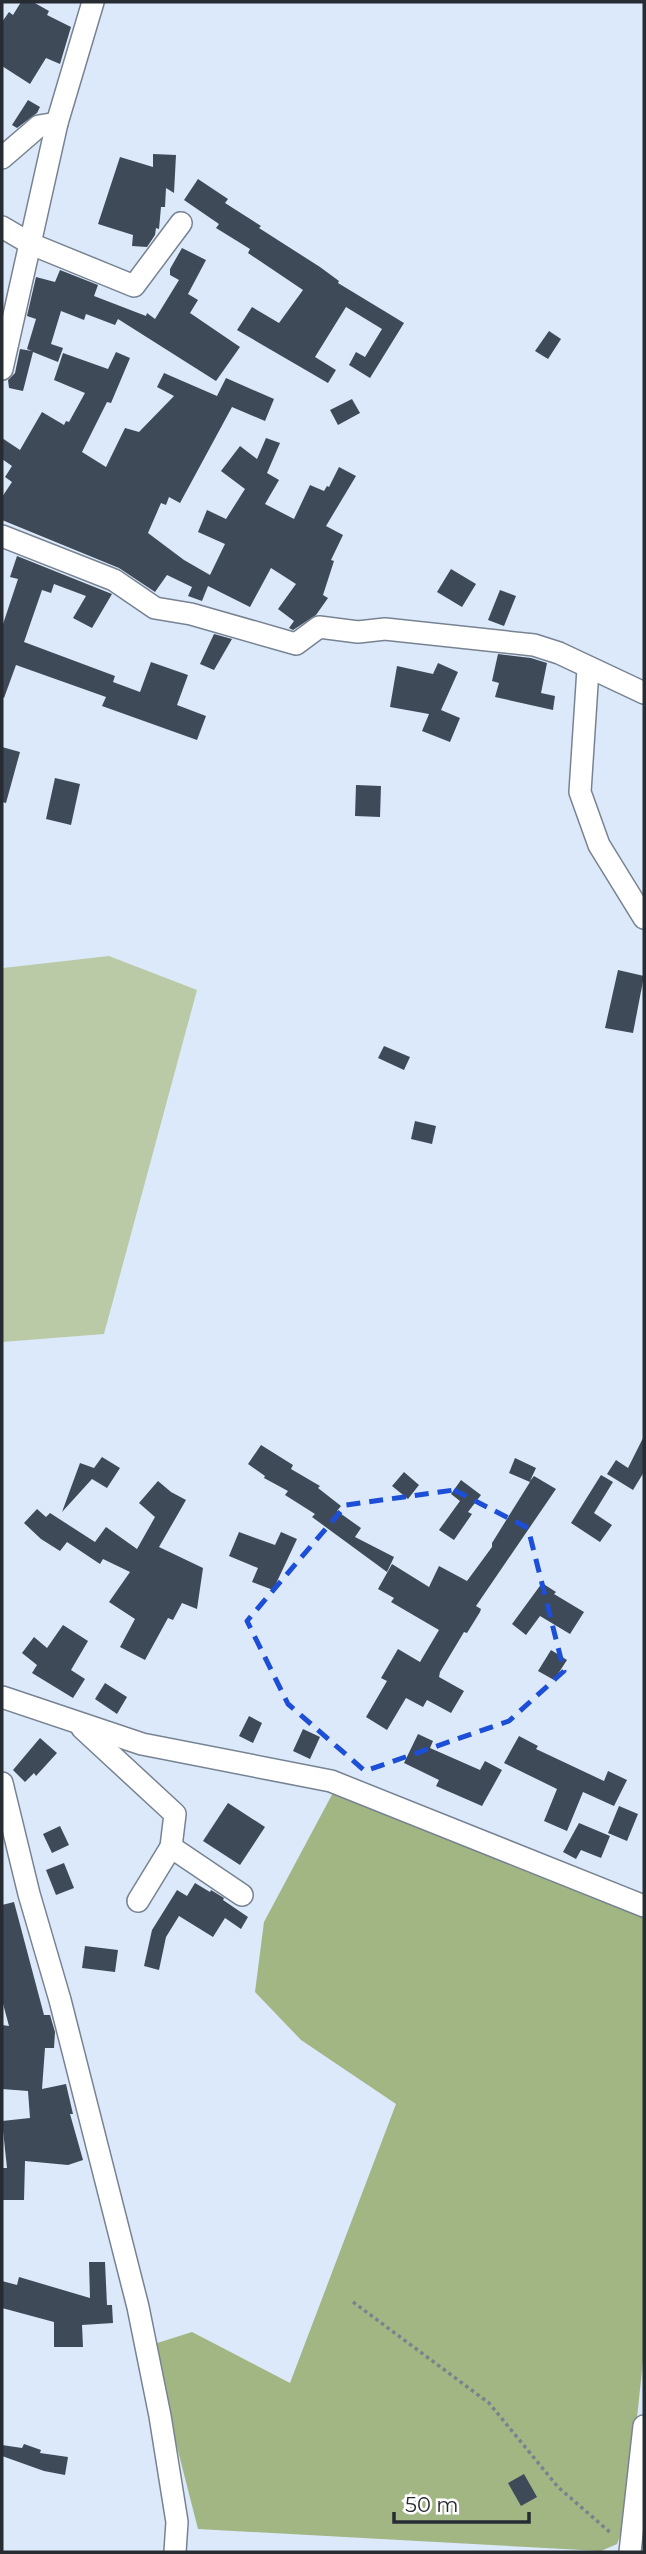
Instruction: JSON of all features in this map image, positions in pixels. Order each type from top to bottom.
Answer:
[{"type":"street","points":[[2,369],[57,123],[93,2]]},
{"type":"street","points":[[2,158],[39,126],[57,123]]},
{"type":"street","points":[[2,227],[31,244],[134,286],[181,223]]},
{"type":"street","points":[[2,536],[114,580],[155,608],[191,614],[296,644],[319,626],[358,632],[385,629],[534,645],[559,653],[644,694]]},
{"type":"street","points":[[588,668],[580,792],[599,845],[644,918]]},
{"type":"street","points":[[2,1683],[2,1697],[142,1744],[331,1781],[644,1907]]},
{"type":"street","points":[[78,1724],[175,1814],[171,1847],[138,1901]]},
{"type":"street","points":[[2,1783],[138,2307],[160,2416],[177,2522],[175,2552]]},
{"type":"street","points":[[171,1847],[242,1895]]},
{"type":"street","points":[[630,2551],[644,2426]]},
{"type":"path","points":[[353,2302],[489,2403],[558,2487],[630,2551]]},
{"type":"highlighted area","points":[[454,1490],[528,1528],[564,1671],[509,1721],[365,1771],[288,1704],[247,1621],[346,1505]]},
{"type":"green space","points":[[109,956],[197,990],[104,1334],[2,1342],[3,968]]},
{"type":"green space","points":[[335,1789],[644,1915],[644,2352],[626,2521],[617,2544],[601,2551],[198,2529],[151,2345],[192,2332],[290,2383],[396,2104],[301,2040],[255,1992],[264,1922]]},
{"type":"building","points":[[21,2],[33,2],[49,11],[47,15],[71,27],[60,64],[46,58],[30,84],[2,66],[2,22],[9,12],[13,15]]},
{"type":"building","points":[[28,100],[40,107],[37,113],[17,128],[12,125]]},
{"type":"building","points":[[153,154],[176,155],[174,193],[166,188],[165,207],[161,207],[159,229],[156,228],[147,247],[132,246],[133,235],[98,224],[120,157],[153,167]]},
{"type":"building","points":[[198,179],[228,199],[225,203],[261,226],[259,228],[320,267],[339,281],[338,283],[404,323],[370,378],[349,365],[356,352],[365,357],[382,329],[346,307],[315,357],[336,370],[328,383],[237,330],[252,307],[279,323],[303,290],[248,253],[250,249],[216,228],[219,224],[184,200]]},
{"type":"building","points":[[182,248],[206,260],[188,294],[198,300],[190,313],[240,347],[216,381],[118,319],[115,325],[86,314],[84,320],[61,311],[51,344],[63,348],[58,362],[33,352],[23,391],[9,388],[8,380],[15,373],[20,349],[32,351],[27,349],[36,319],[27,316],[36,277],[55,282],[60,270],[98,285],[94,296],[146,316],[147,313],[155,319],[179,280],[170,275],[170,269]]},
{"type":"building","points":[[549,331],[561,339],[548,359],[535,351]]},
{"type":"building","points":[[116,352],[130,358],[111,403],[107,402],[82,452],[106,467],[125,428],[139,432],[174,396],[157,387],[164,373],[217,396],[226,378],[274,399],[265,421],[232,407],[180,503],[169,497],[166,505],[161,503],[148,533],[184,560],[210,575],[225,544],[198,532],[207,510],[226,519],[245,489],[221,471],[240,446],[257,459],[266,438],[280,443],[267,473],[279,480],[265,504],[294,519],[310,485],[324,491],[329,487],[339,467],[356,476],[326,526],[343,535],[331,560],[334,561],[323,595],[328,598],[316,615],[293,630],[289,628],[294,621],[278,609],[296,584],[271,568],[250,607],[208,586],[202,601],[188,596],[192,587],[167,575],[155,592],[119,568],[2,520],[2,497],[12,482],[5,477],[12,466],[2,459],[2,438],[20,450],[42,412],[64,425],[66,421],[69,422],[85,393],[54,380],[63,353],[108,369]]},
{"type":"building","points":[[352,399],[360,413],[338,425],[330,410]]},
{"type":"building","points":[[17,556],[112,594],[92,628],[73,618],[86,596],[54,584],[51,593],[42,590],[24,642],[115,676],[113,682],[140,692],[151,662],[188,675],[177,705],[206,716],[197,740],[102,706],[106,697],[16,665],[4,698],[2,697],[2,627],[18,579],[10,577]]},
{"type":"building","points":[[451,569],[476,584],[462,607],[437,592]]},
{"type":"building","points":[[500,590],[516,596],[504,626],[488,620]]},
{"type":"building","points":[[214,634],[232,639],[214,670],[200,664]]},
{"type":"building","points":[[498,654],[547,663],[541,693],[555,696],[553,710],[495,697],[499,683],[492,681]]},
{"type":"building","points":[[438,663],[458,672],[441,710],[460,718],[450,742],[422,731],[429,714],[390,707],[397,666],[433,674]]},
{"type":"building","points":[[2,747],[20,752],[6,803],[2,802]]},
{"type":"building","points":[[55,778],[80,784],[71,825],[46,819]]},
{"type":"building","points":[[356,785],[381,786],[380,817],[355,816]]},
{"type":"building","points":[[618,970],[644,976],[633,1033],[605,1028]]},
{"type":"building","points":[[384,1046],[410,1057],[404,1070],[378,1058]]},
{"type":"building","points":[[415,1121],[436,1126],[432,1144],[411,1139]]},
{"type":"building","points":[[644,1436],[644,1472],[633,1490],[607,1474],[616,1460],[628,1468]]},
{"type":"building","points":[[261,1445],[293,1465],[291,1469],[320,1486],[318,1488],[341,1506],[337,1511],[361,1528],[355,1537],[394,1557],[387,1572],[312,1517],[315,1514],[285,1495],[288,1491],[264,1478],[265,1476],[248,1464]]},
{"type":"building","points":[[102,1457],[120,1468],[107,1488],[92,1479],[62,1512],[80,1463],[94,1468]]},
{"type":"building","points":[[515,1458],[536,1468],[530,1481],[534,1476],[556,1489],[476,1606],[481,1609],[480,1612],[467,1633],[464,1632],[440,1672],[439,1677],[464,1691],[451,1713],[427,1700],[423,1707],[406,1698],[387,1730],[366,1717],[387,1681],[381,1678],[398,1649],[420,1662],[439,1630],[391,1602],[394,1598],[378,1589],[392,1564],[429,1587],[439,1566],[467,1581],[492,1547],[530,1482],[509,1473]]},
{"type":"building","points":[[404,1472],[419,1485],[408,1499],[392,1486]]},
{"type":"building","points":[[601,1475],[613,1482],[594,1513],[612,1525],[600,1542],[571,1523]]},
{"type":"building","points":[[461,1480],[481,1495],[468,1512],[472,1514],[454,1540],[439,1530],[460,1501],[451,1494]]},
{"type":"building","points":[[158,1481],[186,1500],[159,1547],[203,1568],[197,1609],[182,1603],[173,1620],[168,1618],[145,1660],[120,1647],[135,1619],[109,1602],[130,1572],[103,1559],[100,1564],[67,1542],[60,1551],[41,1539],[24,1523],[37,1509],[46,1517],[50,1513],[95,1542],[106,1527],[137,1549],[155,1517],[139,1503]]},
{"type":"building","points":[[239,1532],[275,1545],[281,1532],[297,1539],[273,1590],[252,1582],[258,1568],[229,1556]]},
{"type":"building","points":[[542,1583],[556,1592],[554,1594],[584,1612],[570,1634],[540,1616],[526,1635],[512,1624]]},
{"type":"building","points":[[63,1625],[88,1641],[71,1670],[85,1679],[73,1698],[32,1673],[37,1665],[22,1653],[34,1637],[47,1648]]},
{"type":"building","points":[[551,1650],[567,1660],[554,1680],[538,1671]]},
{"type":"building","points":[[105,1683],[127,1697],[117,1714],[95,1699]]},
{"type":"building","points":[[249,1716],[262,1723],[253,1743],[239,1736]]},
{"type":"building","points":[[303,1729],[320,1737],[310,1759],[293,1751]]},
{"type":"building","points":[[418,1734],[433,1741],[430,1748],[480,1770],[485,1761],[502,1770],[482,1806],[436,1786],[439,1780],[404,1763]]},
{"type":"building","points":[[519,1736],[538,1746],[536,1749],[604,1781],[608,1771],[627,1780],[614,1806],[583,1792],[567,1831],[544,1821],[557,1789],[504,1763]]},
{"type":"building","points":[[40,1738],[57,1753],[36,1776],[34,1773],[25,1782],[13,1770]]},
{"type":"building","points":[[228,1803],[265,1827],[240,1865],[203,1841]]},
{"type":"building","points":[[619,1806],[638,1814],[627,1841],[608,1833]]},
{"type":"building","points":[[579,1823],[610,1836],[601,1858],[581,1850],[576,1859],[563,1852]]},
{"type":"building","points":[[60,1826],[69,1845],[52,1853],[43,1834]]},
{"type":"building","points":[[64,1863],[74,1888],[56,1895],[46,1870]]},
{"type":"building","points":[[195,1883],[224,1898],[223,1900],[248,1917],[241,1929],[225,1918],[213,1937],[179,1916],[166,1937],[159,1970],[144,1966],[152,1930],[177,1890],[187,1896]]},
{"type":"building","points":[[14,1902],[44,2015],[50,2015],[55,2032],[54,2048],[45,2048],[42,2089],[66,2084],[73,2114],[70,2114],[83,2160],[68,2165],[25,2161],[24,2200],[2,2200],[2,2168],[7,2168],[2,2121],[30,2118],[28,2091],[2,2089],[2,2025],[9,2026],[2,2000],[2,1905]]},
{"type":"building","points":[[85,1946],[118,1950],[115,1972],[82,1968]]},
{"type":"building","points":[[89,2262],[105,2262],[107,2305],[112,2305],[113,2323],[82,2325],[83,2347],[54,2347],[54,2322],[2,2308],[2,2281],[17,2285],[19,2277],[90,2298]]},
{"type":"building","points":[[24,2444],[41,2450],[40,2453],[68,2457],[65,2475],[44,2471],[2,2456],[2,2445],[22,2448]]},
{"type":"building","points":[[524,2474],[537,2497],[521,2506],[508,2483]]}]
